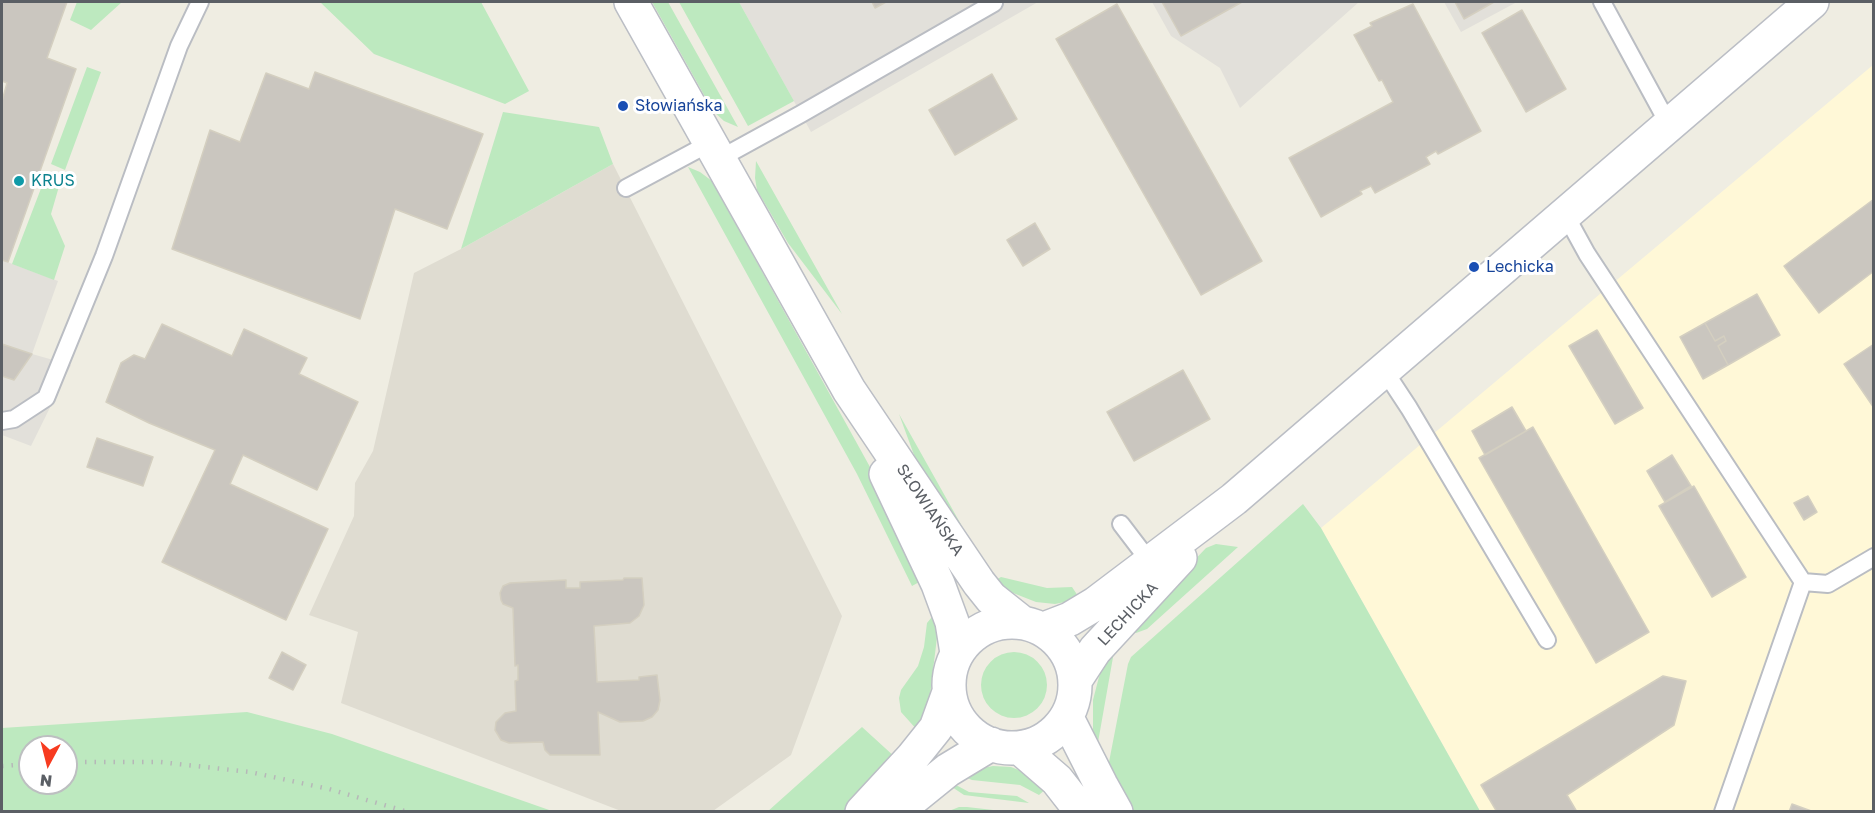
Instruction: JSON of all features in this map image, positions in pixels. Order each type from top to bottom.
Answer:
[{"type":"main road","name":"SŁOWIAŃSKA","points":[[631,2],[849,390],[938,584],[952,622],[957,653]]},
{"type":"main road","name":"LECHICKA","points":[[1076,680],[1095,650],[1156,569],[1234,499],[1812,2]]},
{"type":"main road","name":"SŁOWIAŃSKA","points":[[849,390],[979,583],[991,598],[1032,625]]},
{"type":"main road","name":"LECHICKA","points":[[1032,625],[1070,619],[1156,569]]},
{"type":"main road","points":[[862,812],[912,758],[936,728],[949,692],[950,672],[957,653],[973,635],[995,623],[1032,625],[1060,642],[1071,659],[1076,680],[1074,699],[1067,718],[1054,732],[1038,742],[1006,746],[948,770],[896,812]]},
{"type":"main road","points":[[949,692],[954,709],[963,724],[976,736],[1006,746],[1057,780],[1082,812]]},
{"type":"main road","points":[[1067,718],[1116,812]]},
{"type":"lane","points":[[2,421],[14,419],[46,398],[104,256],[179,46],[200,2]]},
{"type":"lane","points":[[1602,2],[1669,125]]},
{"type":"lane","points":[[626,188],[801,114],[994,3]]},
{"type":"lane","points":[[1565,214],[1587,254],[1803,582]]},
{"type":"lane","points":[[1384,370],[1547,640]]},
{"type":"lane","points":[[1121,524],[1156,569]]},
{"type":"lane","points":[[1803,582],[1827,584],[1874,557]]},
{"type":"lane","points":[[1723,812],[1803,582]]},
{"type":"shaded area","points":[[739,2],[1038,2],[811,132]]},
{"type":"shaded area","points":[[1152,2],[1359,2],[1240,108],[1220,68],[1171,36]]},
{"type":"shaded area","points":[[1444,2],[1517,2],[1461,32]]},
{"type":"shaded area","points":[[1873,65],[1873,811],[1480,811],[1321,528]]},
{"type":"shaded area","points":[[613,164],[842,616],[791,755],[713,811],[621,811],[341,703],[358,632],[309,615],[354,516],[355,483],[373,451],[414,273]]},
{"type":"shaded area","points":[[2,260],[58,281],[32,354],[71,365],[31,446],[2,435]]},
{"type":"green space","points":[[77,2],[122,2],[91,30],[70,20]]},
{"type":"green space","points":[[320,2],[481,2],[529,91],[505,104],[374,54]]},
{"type":"green space","points":[[652,2],[668,2],[738,127],[724,121],[713,111]]},
{"type":"green space","points":[[679,2],[739,2],[794,101],[748,126]]},
{"type":"green space","points":[[87,67],[101,72],[65,170],[51,164]]},
{"type":"green space","points":[[503,112],[599,127],[613,164],[461,249]]},
{"type":"green space","points":[[756,161],[842,314],[788,243],[757,190]]},
{"type":"green space","points":[[688,167],[712,181],[870,467],[923,580],[912,586],[857,474]]},
{"type":"green space","points":[[45,178],[60,183],[51,214],[65,246],[54,280],[12,264]]},
{"type":"green space","points":[[899,414],[977,553],[921,474]]},
{"type":"green space","points":[[1303,504],[1321,528],[1480,811],[1128,811],[1104,766],[1109,762],[1131,657]]},
{"type":"green space","points":[[1216,544],[1238,547],[1147,629],[1136,633],[1127,631],[1206,548]]},
{"type":"green space","points":[[1001,577],[1047,588],[1072,587],[1080,599],[1055,604],[1036,602],[1008,591],[994,581]]},
{"type":"green space","points":[[936,612],[937,637],[930,696],[918,731],[901,712],[899,698],[901,690],[918,666],[924,647],[927,623]]},
{"type":"green space","points":[[1115,646],[1097,748],[1093,730],[1093,700],[1100,673]]},
{"type":"green space","points":[[1014,652],[1027,655],[1037,662],[1044,672],[1047,685],[1044,698],[1037,708],[1027,715],[1014,718],[1001,715],[991,708],[984,698],[981,685],[984,672],[991,662],[1001,655]]},
{"type":"green space","points":[[247,712],[332,734],[552,811],[2,811],[2,728]]},
{"type":"green space","points":[[862,727],[896,758],[844,811],[767,812]]},
{"type":"green space","points":[[993,766],[1011,767],[1029,774],[1048,787],[1039,795],[1020,785],[972,780],[965,777]]},
{"type":"green space","points":[[956,785],[969,792],[1017,796],[1029,803],[964,795],[952,787]]},
{"type":"green space","points":[[967,807],[1002,811],[949,811]]},
{"type":"building","name":"KRUS","points":[[2,2],[67,2],[47,58],[76,69],[8,262],[2,260],[2,101],[7,83],[2,81]]},
{"type":"building","points":[[872,2],[886,2],[875,8]]},
{"type":"building","points":[[1162,2],[1242,2],[1181,36]]},
{"type":"building","points":[[1455,2],[1494,2],[1464,19]]},
{"type":"building","points":[[1117,4],[1262,261],[1201,295],[1056,39]]},
{"type":"building","points":[[1413,4],[1481,131],[1438,154],[1436,151],[1426,157],[1430,164],[1375,193],[1371,186],[1360,191],[1362,194],[1321,217],[1289,158],[1393,102],[1354,35],[1372,26],[1370,23]]},
{"type":"building","points":[[1522,10],[1566,89],[1526,112],[1482,33]]},
{"type":"building","points":[[315,72],[483,134],[447,229],[395,209],[360,319],[172,249],[210,130],[240,142],[266,73],[309,89]]},
{"type":"building","points":[[992,74],[1017,119],[955,155],[929,110]]},
{"type":"building","points":[[1874,199],[1874,271],[1819,313],[1784,266]]},
{"type":"building","points":[[1035,223],[1050,249],[1023,266],[1007,240]]},
{"type":"building","points":[[1757,294],[1780,335],[1728,365],[1718,346],[1726,341],[1724,336],[1715,341],[1705,323]]},
{"type":"building","points":[[1705,323],[1715,341],[1724,336],[1726,341],[1718,346],[1728,365],[1703,379],[1680,337]]},
{"type":"building","points":[[162,324],[232,356],[244,329],[307,358],[299,374],[358,402],[317,490],[243,455],[230,484],[328,529],[286,620],[162,562],[215,450],[149,423],[106,402],[121,363],[134,355],[145,359]]},
{"type":"building","points":[[1597,330],[1643,408],[1615,424],[1569,346]]},
{"type":"building","points":[[2,344],[32,354],[14,380],[2,376]]},
{"type":"building","points":[[1874,344],[1874,408],[1844,364]]},
{"type":"building","points":[[1183,370],[1210,419],[1134,461],[1107,412]]},
{"type":"building","points":[[1512,407],[1526,431],[1485,455],[1472,431]]},
{"type":"building","points":[[1533,427],[1649,632],[1596,663],[1479,458]]},
{"type":"building","points":[[97,438],[153,457],[143,486],[87,467]]},
{"type":"building","points":[[1672,455],[1691,486],[1665,502],[1647,471]]},
{"type":"building","points":[[1694,486],[1746,577],[1712,597],[1659,506]]},
{"type":"building","points":[[1808,496],[1817,512],[1804,520],[1794,503]]},
{"type":"building","points":[[624,578],[642,578],[644,605],[639,616],[630,623],[594,626],[597,682],[639,680],[639,677],[657,675],[660,700],[658,710],[652,717],[643,721],[620,722],[598,712],[600,755],[550,755],[545,750],[543,742],[509,743],[501,740],[495,730],[496,722],[505,713],[516,711],[515,681],[518,680],[518,665],[515,666],[513,608],[503,604],[501,600],[500,593],[503,586],[510,583],[566,580],[566,588],[580,588],[580,582],[623,580]]},
{"type":"building","points":[[282,652],[306,665],[293,690],[269,678]]},
{"type":"building","points":[[1663,676],[1686,681],[1674,725],[1567,795],[1577,812],[1497,812],[1481,785]]},
{"type":"building","points":[[1792,804],[1814,812],[1789,812]]},
{"type":"railway","points":[[78,762],[160,762],[250,772],[329,789],[408,812]]},
{"type":"railway","points":[[2,766],[18,765]]},
{"type":"place","name":"Słowiańska","points":[[623,106]]},
{"type":"place","name":"KRUS","points":[[19,181]]},
{"type":"place","name":"Lechicka","points":[[1474,267]]}]
